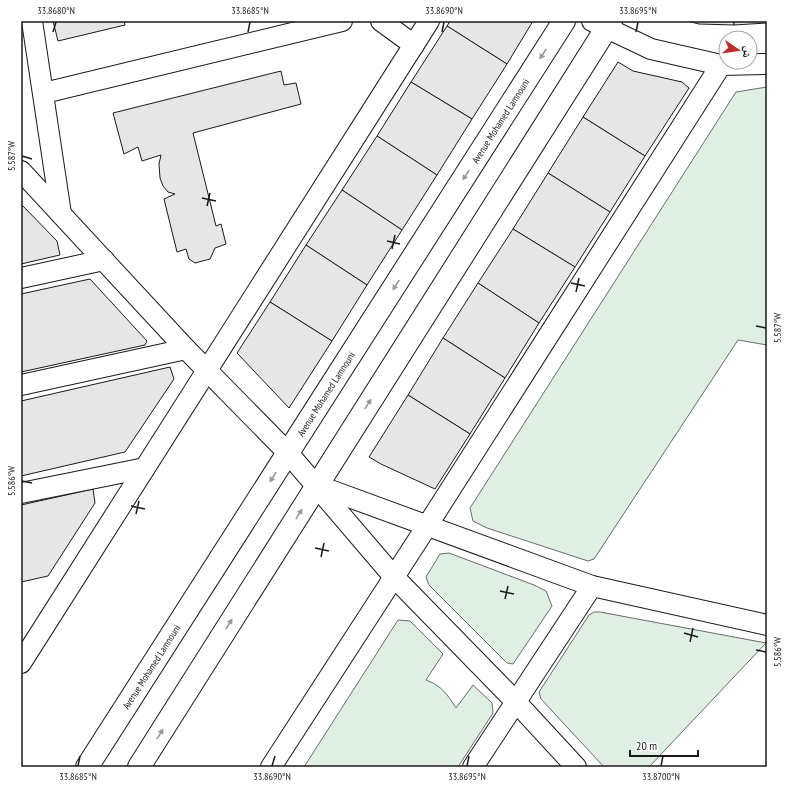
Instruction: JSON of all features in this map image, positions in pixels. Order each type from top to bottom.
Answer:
[{"type":"street","points":[[32,21],[61,214]]},
{"type":"street","points":[[44,93],[342,21]]},
{"type":"street","points":[[380,21],[414,45]]},
{"type":"street","points":[[21,663],[429,21]]},
{"type":"street","name":"Avenue Mohamed Lamnouni","points":[[87,767],[564,21]]},
{"type":"street","points":[[139,767],[317,486],[603,23],[651,49],[718,64]]},
{"type":"street","points":[[271,767],[427,526],[718,70]]},
{"type":"street","points":[[21,171],[186,349],[288,453],[394,577],[516,702],[576,767]]},
{"type":"street","points":[[21,278],[104,260]]},
{"type":"street","points":[[21,385],[186,349]]},
{"type":"street","points":[[21,493],[145,468]]},
{"type":"street","points":[[317,486],[592,586],[767,625]]},
{"type":"street","points":[[474,767],[592,586]]},
{"type":"green space","points":[[767,87],[767,345],[738,340],[594,559],[588,561],[487,528],[473,521],[470,508],[736,92]]},
{"type":"green space","points":[[449,553],[534,585],[546,591],[552,606],[513,664],[507,663],[429,585],[426,577],[440,554]]},
{"type":"green space","points":[[594,612],[766,643],[649,767],[604,767],[541,699],[539,692],[589,615]]},
{"type":"green space","points":[[398,620],[410,621],[443,654],[426,680],[444,691],[456,708],[473,685],[492,703],[493,713],[458,767],[304,767]]},
{"type":"building","points":[[53,21],[124,21],[125,25],[58,41]]},
{"type":"building","points":[[450,21],[533,21],[507,64],[447,26]]},
{"type":"building","points":[[687,21],[734,21],[734,25],[699,24]]},
{"type":"building","points":[[734,21],[767,21],[767,23],[734,25]]},
{"type":"building","points":[[447,26],[507,64],[472,119],[411,82]]},
{"type":"building","points":[[618,62],[633,71],[682,82],[689,88],[645,156],[583,117]]},
{"type":"building","points":[[281,71],[284,85],[296,83],[301,104],[193,133],[216,226],[221,224],[226,244],[215,248],[210,259],[195,263],[189,259],[186,249],[177,252],[164,199],[175,194],[168,192],[163,186],[160,178],[159,164],[161,155],[142,161],[138,147],[124,154],[113,113]]},
{"type":"building","points":[[411,82],[472,119],[437,175],[377,136]]},
{"type":"building","points":[[583,117],[645,156],[610,212],[548,173]]},
{"type":"building","points":[[377,136],[437,175],[402,230],[342,190]]},
{"type":"building","points":[[548,173],[610,212],[575,267],[513,229]]},
{"type":"building","points":[[342,190],[402,230],[367,285],[306,245]]},
{"type":"building","points":[[21,204],[57,241],[60,255],[21,264]]},
{"type":"building","points":[[513,229],[575,267],[539,323],[478,283]]},
{"type":"building","points":[[306,245],[367,285],[332,341],[270,302]]},
{"type":"building","points":[[90,279],[147,341],[145,345],[21,372],[21,294]]},
{"type":"building","points":[[478,283],[539,323],[505,378],[443,338]]},
{"type":"building","points":[[270,302],[332,341],[289,408],[237,353]]},
{"type":"building","points":[[443,338],[505,378],[470,434],[408,395]]},
{"type":"building","points":[[170,367],[174,379],[125,452],[21,476],[21,401]]},
{"type":"building","points":[[408,395],[470,434],[435,489],[369,457]]},
{"type":"building","points":[[93,489],[95,503],[48,576],[21,582],[21,505]]}]
